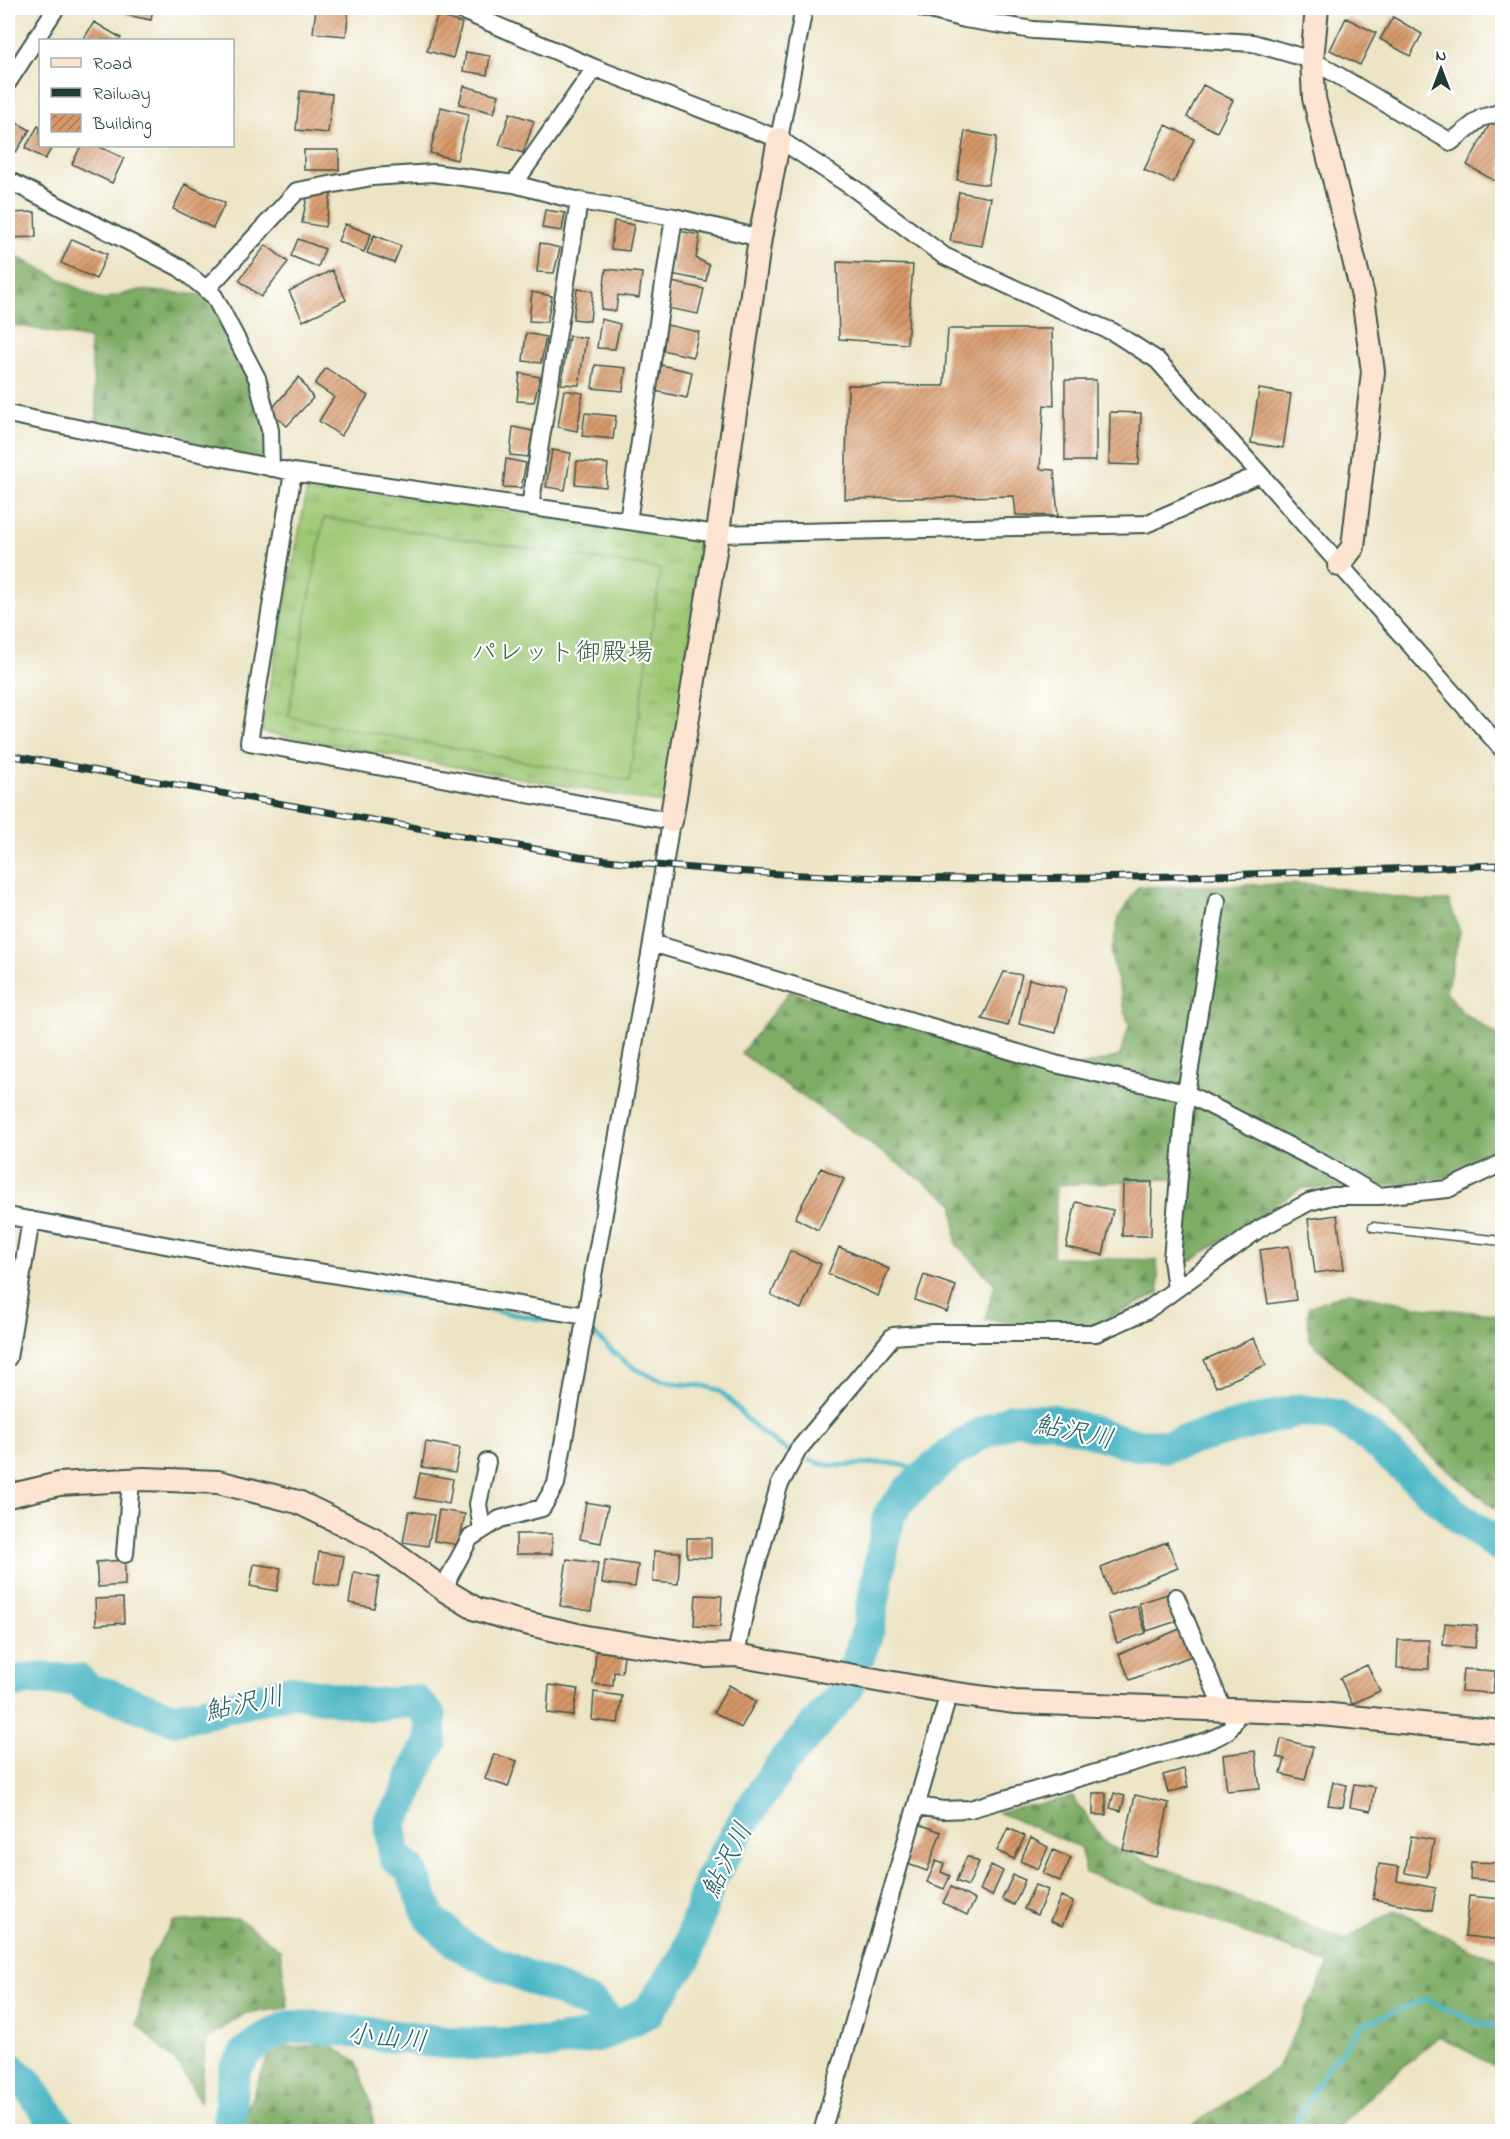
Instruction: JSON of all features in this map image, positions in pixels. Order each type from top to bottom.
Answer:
[{"type":"street","points":[[8,82],[56,8]]},
{"type":"street","points":[[456,8],[595,68],[779,139],[855,189],[944,256],[1113,332],[1157,360],[1503,749]]},
{"type":"street","points":[[446,1591],[449,1577],[470,1538],[501,1519],[542,1508],[556,1484],[652,943],[717,534],[760,238],[804,8]]},
{"type":"street","points":[[922,8],[965,19],[1033,30],[1253,43],[1312,60],[1451,142],[1481,118],[1503,112]]},
{"type":"street","points":[[1317,8],[1312,60],[1314,98],[1363,296],[1373,372],[1353,547],[1339,566]]},
{"type":"street","points":[[514,184],[595,68]]},
{"type":"street","points":[[206,290],[297,191],[372,177],[433,173],[514,184],[579,201],[674,217],[760,238]]},
{"type":"street","points":[[8,180],[180,268],[214,296],[257,378],[270,430],[271,468]]},
{"type":"street","points":[[530,507],[579,201]]},
{"type":"street","points":[[628,521],[674,217]]},
{"type":"street","points":[[8,414],[293,472],[717,534],[1146,524],[1260,474]]},
{"type":"street","points":[[293,472],[249,741],[671,821]]},
{"type":"street","points":[[1176,1289],[1172,1259],[1186,1093],[1217,901]]},
{"type":"street","points":[[652,943],[1055,1064],[1186,1093],[1322,1163],[1379,1196]]},
{"type":"street","points":[[736,1655],[747,1600],[779,1486],[798,1450],[893,1336],[933,1333],[1096,1333],[1146,1311],[1258,1229],[1309,1202],[1332,1196],[1379,1196],[1448,1189],[1503,1163]]},
{"type":"street","points":[[8,1216],[246,1260],[586,1316]]},
{"type":"street","points":[[8,1359],[31,1221]]},
{"type":"street","points":[[482,1530],[478,1504],[487,1462]]},
{"type":"street","points":[[8,1496],[59,1484],[131,1480],[218,1482],[298,1502],[374,1539],[446,1591],[476,1609],[586,1637],[705,1656],[736,1655],[834,1674],[1015,1702],[1311,1713],[1503,1732]]},
{"type":"street","points":[[125,1554],[131,1480]]},
{"type":"street","points":[[917,1806],[943,1810],[970,1809],[1228,1732],[1235,1721],[1176,1597]]},
{"type":"street","points":[[822,2132],[950,1693]]},
{"type":"lane","points":[[1373,1227],[1503,1241]]},
{"type":"green space","points":[[8,252],[101,300],[139,290],[214,296],[262,401],[271,468],[95,432],[97,415],[89,339],[8,324]]},
{"type":"green space","name":"パレット御殿場","points":[[308,485],[717,539],[678,806],[261,732]]},
{"type":"green space","name":"パレット御殿場","points":[[324,518],[661,569],[629,781],[288,717]]},
{"type":"green space","points":[[1309,884],[1420,901],[1449,901],[1460,932],[1446,992],[1463,1013],[1502,1038],[1502,1163],[1463,1175],[1365,1188],[1301,1188],[1186,1264],[1186,1178],[1057,1185],[1053,1257],[1157,1260],[1159,1293],[1082,1332],[985,1319],[995,1284],[956,1244],[954,1203],[741,1053],[790,991],[974,1047],[1051,1074],[1120,1056],[1129,1026],[1111,955],[1119,917],[1138,887]]},
{"type":"green space","points":[[1349,1292],[1420,1307],[1502,1315],[1502,1514],[1439,1463],[1309,1339],[1308,1307]]},
{"type":"green space","points":[[1073,1797],[1107,1845],[1345,1940],[1396,1910],[1472,1950],[1502,1959],[1502,2070],[1439,2036],[1374,2092],[1334,2131],[1185,2131],[1277,2068],[1329,1964],[1086,1873],[1080,1847],[998,1812]]},
{"type":"green space","points":[[238,1918],[280,1950],[288,2008],[246,2013],[206,2039],[200,2102],[180,2066],[137,2024],[148,1962],[173,1922]]},
{"type":"green space","points":[[328,2044],[356,2061],[371,2103],[374,2131],[242,2131],[240,2125],[272,2049]]},
{"type":"building","points":[[127,8],[153,8],[151,20],[126,15]]},
{"type":"building","points":[[316,8],[349,8],[346,36],[313,33]]},
{"type":"building","points":[[437,16],[462,23],[453,58],[427,51]]},
{"type":"building","points":[[1393,17],[1422,34],[1410,56],[1380,39]]},
{"type":"building","points":[[1346,18],[1376,33],[1360,65],[1330,50]]},
{"type":"building","points":[[94,22],[121,38],[120,39],[84,39]]},
{"type":"building","points":[[466,52],[490,56],[487,75],[463,71]]},
{"type":"building","points":[[1203,85],[1233,100],[1217,132],[1187,117]]},
{"type":"building","points":[[464,86],[499,95],[494,113],[459,104]]},
{"type":"building","points":[[300,91],[332,94],[328,133],[296,130]]},
{"type":"building","points":[[441,107],[469,114],[457,160],[430,153]]},
{"type":"building","points":[[510,113],[534,121],[523,153],[499,145]]},
{"type":"building","points":[[1495,115],[1502,119],[1502,175],[1498,183],[1467,165]]},
{"type":"building","points":[[10,119],[30,130],[16,152],[8,147]]},
{"type":"building","points":[[1166,125],[1194,139],[1173,183],[1144,170]]},
{"type":"building","points":[[38,126],[39,147],[52,147],[45,159],[25,148]]},
{"type":"building","points":[[965,131],[997,137],[988,185],[957,180]]},
{"type":"building","points":[[80,147],[100,147],[124,158],[112,183],[72,164]]},
{"type":"building","points":[[304,150],[339,150],[339,170],[304,170]]},
{"type":"building","points":[[185,184],[225,203],[213,228],[173,209]]},
{"type":"building","points":[[309,186],[332,190],[325,227],[302,223]]},
{"type":"building","points":[[959,192],[991,198],[982,246],[950,241]]},
{"type":"building","points":[[545,210],[565,213],[562,231],[542,228]]},
{"type":"building","points":[[35,212],[36,237],[8,238],[8,213]]},
{"type":"building","points":[[614,221],[634,225],[629,251],[611,249]]},
{"type":"building","points":[[345,224],[371,234],[364,252],[338,241]]},
{"type":"building","points":[[679,231],[700,235],[696,258],[709,265],[706,281],[671,274]]},
{"type":"building","points":[[374,235],[401,246],[394,263],[367,253]]},
{"type":"building","points":[[72,239],[107,254],[96,279],[61,263]]},
{"type":"building","points":[[298,239],[325,249],[318,267],[291,256]]},
{"type":"building","points":[[540,243],[560,248],[554,273],[537,272]]},
{"type":"building","points":[[266,245],[288,262],[261,297],[239,280]]},
{"type":"building","points":[[837,262],[913,265],[907,344],[839,339]]},
{"type":"building","points":[[606,269],[642,273],[639,298],[618,295],[616,311],[601,309]]},
{"type":"building","points":[[332,270],[346,300],[303,321],[289,291]]},
{"type":"building","points":[[672,282],[704,289],[698,314],[667,308]]},
{"type":"building","points":[[577,289],[593,291],[590,321],[573,319]]},
{"type":"building","points":[[532,292],[552,296],[547,322],[529,321]]},
{"type":"building","points":[[601,319],[620,324],[615,349],[597,348]]},
{"type":"building","points":[[667,325],[699,332],[693,357],[662,350]]},
{"type":"building","points":[[948,329],[1052,329],[1054,406],[1044,405],[1040,469],[1054,470],[1058,516],[1016,515],[1014,496],[845,499],[848,385],[944,386]]},
{"type":"building","points":[[526,333],[546,337],[541,363],[523,361]]},
{"type":"building","points":[[569,336],[586,338],[579,385],[561,384]]},
{"type":"building","points":[[595,365],[626,368],[623,391],[592,388]]},
{"type":"building","points":[[661,365],[692,372],[687,398],[655,391]]},
{"type":"building","points":[[326,368],[368,396],[341,436],[319,421],[334,397],[315,384]]},
{"type":"building","points":[[520,373],[540,377],[534,402],[517,401]]},
{"type":"building","points":[[299,377],[313,398],[287,426],[270,411]]},
{"type":"building","points":[[1065,380],[1096,380],[1096,461],[1065,461]]},
{"type":"building","points":[[1259,389],[1291,394],[1283,448],[1251,443]]},
{"type":"building","points":[[564,390],[583,393],[577,431],[558,427]]},
{"type":"building","points":[[1110,412],[1141,413],[1139,465],[1109,464]]},
{"type":"building","points":[[585,413],[616,416],[613,439],[582,436]]},
{"type":"building","points":[[513,427],[533,431],[528,457],[510,455]]},
{"type":"building","points":[[552,450],[571,453],[565,490],[546,487]]},
{"type":"building","points":[[506,459],[526,463],[521,488],[503,487]]},
{"type":"building","points":[[577,461],[608,464],[606,487],[575,484]]},
{"type":"building","points":[[1004,972],[1022,975],[1008,1026],[982,1019]]},
{"type":"building","points":[[1029,979],[1066,988],[1056,1033],[1019,1024]]},
{"type":"building","points":[[821,1168],[844,1179],[818,1230],[795,1218]]},
{"type":"building","points":[[1123,1182],[1152,1182],[1151,1236],[1122,1236]]},
{"type":"building","points":[[1076,1202],[1113,1210],[1103,1255],[1066,1247]]},
{"type":"building","points":[[1337,1215],[1344,1269],[1315,1273],[1308,1219]]},
{"type":"building","points":[[1289,1246],[1296,1300],[1268,1304],[1260,1250]]},
{"type":"building","points":[[839,1247],[889,1269],[878,1296],[828,1274]]},
{"type":"building","points":[[790,1251],[821,1264],[801,1309],[771,1295]]},
{"type":"building","points":[[924,1275],[956,1286],[947,1312],[915,1300]]},
{"type":"building","points":[[1254,1338],[1266,1365],[1216,1387],[1204,1360]]},
{"type":"building","points":[[426,1442],[460,1448],[455,1472],[422,1467]]},
{"type":"building","points":[[420,1473],[453,1479],[449,1504],[415,1498]]},
{"type":"building","points":[[586,1502],[608,1506],[601,1543],[580,1539]]},
{"type":"building","points":[[439,1510],[465,1514],[459,1545],[434,1541]]},
{"type":"building","points":[[409,1511],[434,1515],[428,1546],[403,1542]]},
{"type":"building","points":[[516,1534],[552,1534],[552,1554],[516,1554]]},
{"type":"building","points":[[687,1538],[711,1538],[711,1558],[687,1557]]},
{"type":"building","points":[[1167,1542],[1178,1568],[1111,1595],[1101,1568]]},
{"type":"building","points":[[654,1551],[680,1552],[678,1584],[653,1582]]},
{"type":"building","points":[[319,1552],[344,1556],[339,1587],[314,1583]]},
{"type":"building","points":[[567,1559],[598,1563],[591,1611],[560,1606]]},
{"type":"building","points":[[125,1560],[125,1585],[98,1587],[96,1562]]},
{"type":"building","points":[[605,1560],[638,1565],[635,1587],[602,1583]]},
{"type":"building","points":[[254,1564],[281,1568],[277,1591],[250,1586]]},
{"type":"building","points":[[354,1572],[379,1577],[374,1608],[349,1603]]},
{"type":"building","points":[[1168,1594],[1177,1621],[1147,1631],[1139,1603]]},
{"type":"building","points":[[696,1595],[722,1596],[720,1627],[694,1626]]},
{"type":"building","points":[[123,1598],[124,1623],[96,1625],[95,1599]]},
{"type":"building","points":[[1137,1606],[1146,1633],[1117,1643],[1108,1615]]},
{"type":"building","points":[[1445,1623],[1477,1626],[1475,1648],[1443,1645]]},
{"type":"building","points":[[1185,1627],[1196,1654],[1130,1680],[1119,1654]]},
{"type":"building","points":[[1398,1640],[1429,1640],[1429,1669],[1397,1668]]},
{"type":"building","points":[[596,1651],[624,1654],[622,1673],[614,1672],[613,1686],[593,1684]]},
{"type":"building","points":[[1367,1665],[1380,1691],[1352,1704],[1340,1678]]},
{"type":"building","points":[[1463,1669],[1495,1671],[1493,1693],[1461,1691]]},
{"type":"building","points":[[549,1685],[578,1689],[573,1716],[547,1713]]},
{"type":"building","points":[[729,1685],[756,1701],[741,1728],[714,1712]]},
{"type":"building","points":[[594,1692],[622,1696],[618,1723],[592,1720]]},
{"type":"building","points":[[1281,1739],[1313,1747],[1305,1780],[1281,1774],[1285,1759],[1277,1757]]},
{"type":"building","points":[[1255,1751],[1260,1788],[1227,1791],[1223,1755]]},
{"type":"building","points":[[494,1754],[517,1761],[508,1787],[485,1779]]},
{"type":"building","points":[[1184,1769],[1188,1787],[1168,1793],[1163,1775]]},
{"type":"building","points":[[1333,1782],[1347,1785],[1343,1807],[1328,1805]]},
{"type":"building","points":[[1354,1784],[1375,1787],[1371,1811],[1350,1807]]},
{"type":"building","points":[[1093,1793],[1106,1793],[1106,1815],[1093,1815]]},
{"type":"building","points":[[1114,1793],[1125,1796],[1121,1811],[1110,1808]]},
{"type":"building","points":[[1135,1795],[1169,1803],[1157,1857],[1123,1850]]},
{"type":"building","points":[[919,1824],[941,1832],[927,1871],[905,1863]]},
{"type":"building","points":[[1008,1828],[1025,1836],[1014,1859],[997,1851]]},
{"type":"building","points":[[1411,1836],[1434,1840],[1427,1877],[1405,1873]]},
{"type":"building","points":[[1031,1838],[1048,1847],[1038,1869],[1020,1861]]},
{"type":"building","points":[[1053,1850],[1071,1858],[1060,1881],[1043,1873]]},
{"type":"building","points":[[967,1856],[979,1862],[968,1886],[956,1881]]},
{"type":"building","points":[[936,1861],[944,1864],[941,1872],[950,1876],[944,1889],[927,1882]]},
{"type":"building","points":[[1471,1862],[1502,1863],[1502,1881],[1470,1879]]},
{"type":"building","points":[[1379,1864],[1399,1867],[1397,1881],[1436,1888],[1432,1910],[1373,1899]]},
{"type":"building","points":[[991,1865],[1003,1871],[992,1896],[980,1890]]},
{"type":"building","points":[[1013,1875],[1025,1880],[1014,1905],[1002,1899]]},
{"type":"building","points":[[1035,1885],[1048,1890],[1037,1915],[1024,1909]]},
{"type":"building","points":[[951,1887],[975,1900],[967,1915],[943,1903]]},
{"type":"building","points":[[1061,1896],[1073,1902],[1062,1926],[1050,1921]]},
{"type":"building","points":[[1469,1896],[1502,1899],[1502,1940],[1465,1936]]},
{"type":"waterway","points":[[44,1231],[87,1239]]},
{"type":"waterway","points":[[368,1288],[568,1324]]},
{"type":"waterway","points":[[589,1329],[627,1363],[647,1375],[674,1383],[702,1386],[719,1391],[755,1427],[789,1451]]},
{"type":"waterway","name":"鮎沢川","points":[[229,2132],[235,2070],[246,2052],[262,2040],[288,2027],[316,2027],[456,2044],[549,2043],[601,2035],[648,2012],[686,1957],[710,1880],[746,1817],[781,1765],[848,1687],[868,1630],[889,1515],[909,1490],[950,1454],[979,1435],[1013,1419],[1052,1420],[1133,1444],[1166,1446],[1299,1410],[1334,1415],[1368,1436],[1458,1516],[1502,1548]]},
{"type":"waterway","points":[[810,1460],[839,1466],[897,1464],[911,1468],[925,1477]]},
{"type":"waterway","name":"鮎沢川","points":[[8,1683],[31,1679],[78,1680],[90,1691],[107,1694],[174,1719],[290,1691],[371,1705],[415,1701],[430,1716],[431,1742],[420,1760],[403,1802],[390,1821],[395,1857],[411,1870],[430,1918],[459,1944],[486,1959],[593,2005],[615,2028]]},
{"type":"waterway","points":[[1290,2132],[1324,2072],[1363,2025],[1425,1999],[1477,2023],[1502,2028]]},
{"type":"waterway","name":"小山川","points":[[8,2066],[27,2083],[61,2132]]},
{"type":"railway","points":[[8,755],[580,857],[695,868],[810,875],[1041,879],[1502,865]]}]
